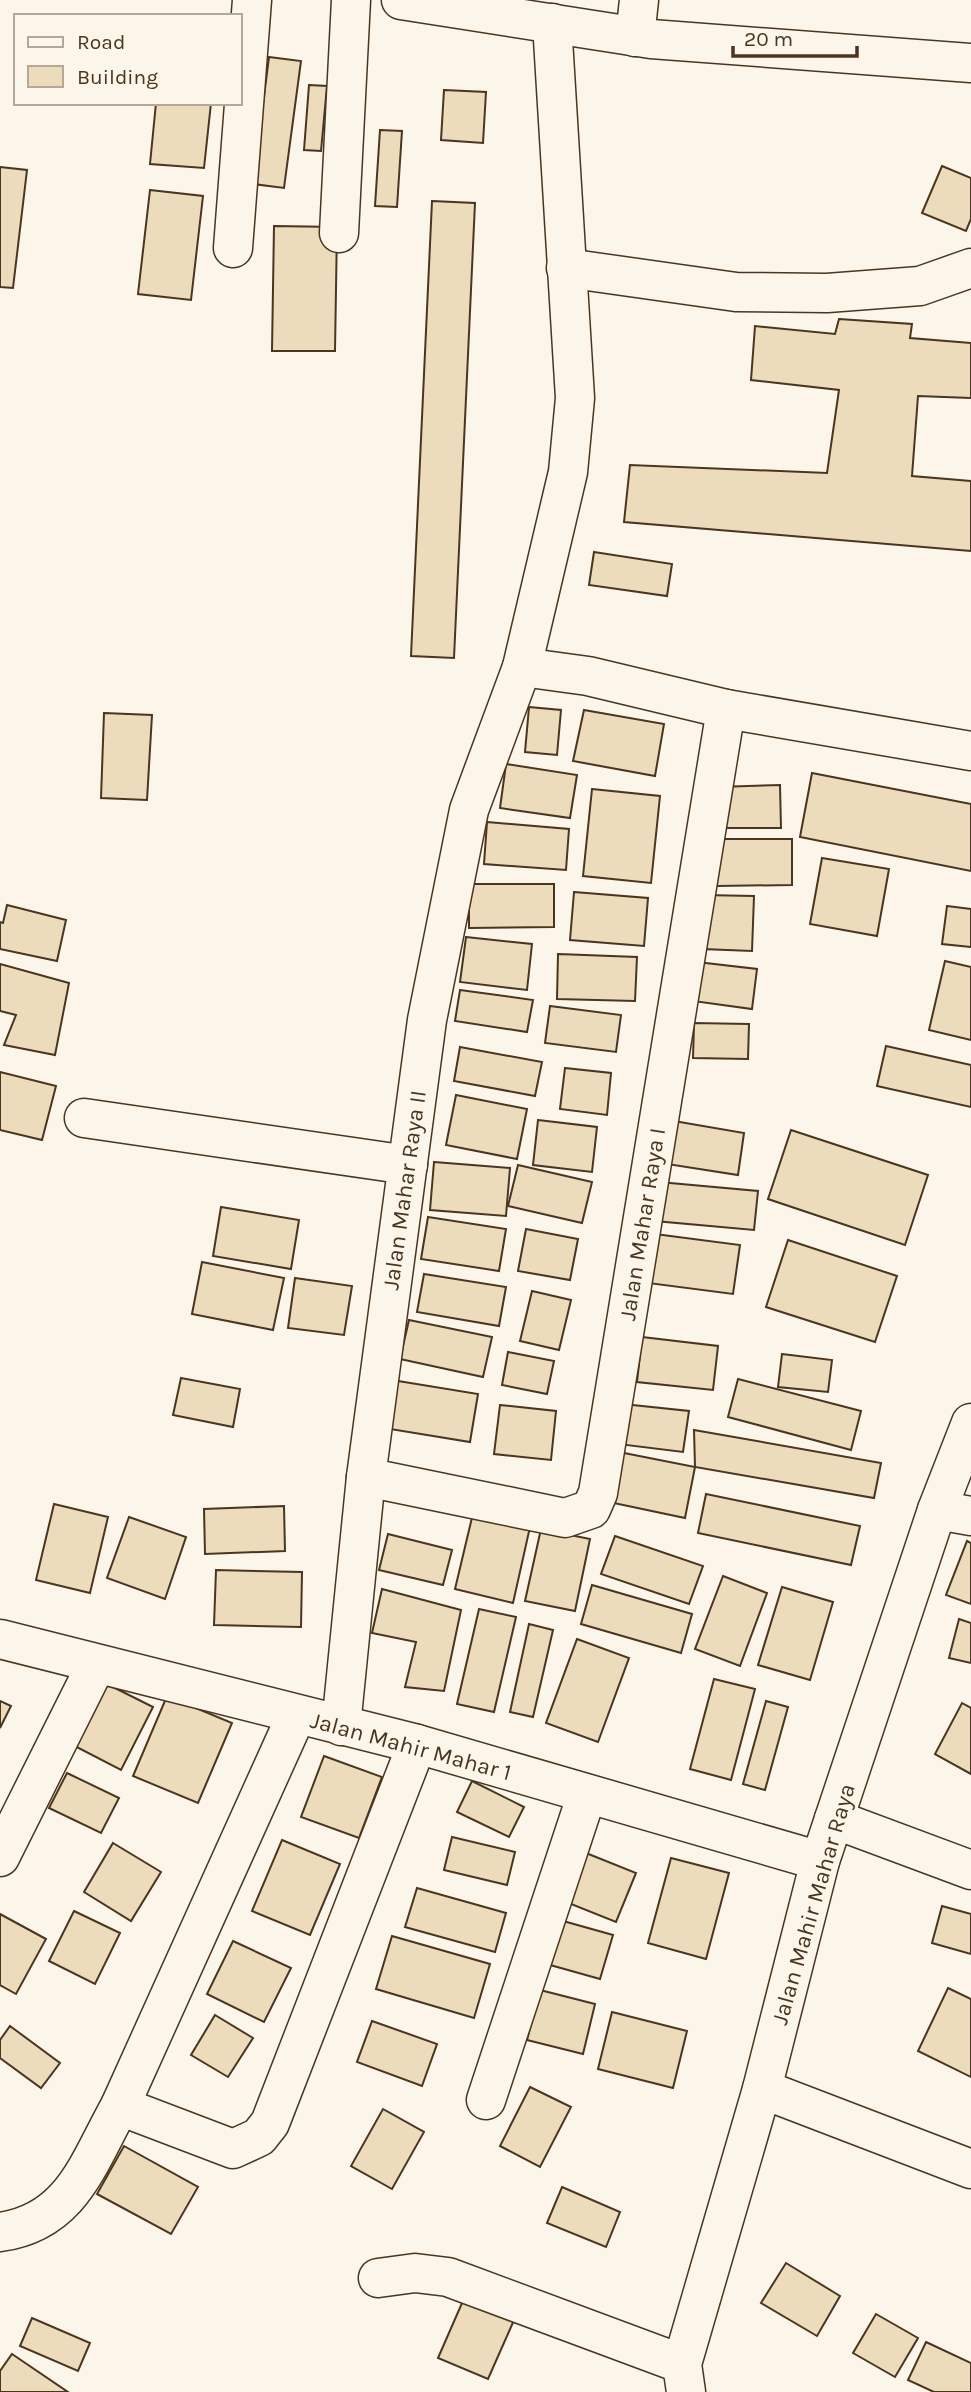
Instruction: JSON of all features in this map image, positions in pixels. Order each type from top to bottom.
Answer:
[{"type":"main road","points":[[233,248],[252,0]]},
{"type":"main road","points":[[339,233],[351,0]]},
{"type":"main road","points":[[401,0],[552,23],[637,18],[971,63]]},
{"type":"main road","name":"Jalan Mahar Raya II","points":[[341,1726],[366,1477],[427,1020],[469,810],[522,667],[573,442],[575,398],[552,23]]},
{"type":"main road","points":[[566,268],[736,292],[827,293],[920,286],[971,268]]},
{"type":"main road","points":[[522,667],[588,676],[726,709],[971,751]]},
{"type":"main road","name":"Jalan Mahar Raya I","points":[[366,1477],[565,1518],[591,1509],[598,1493],[726,709]]},
{"type":"main road","points":[[84,1118],[408,1165]]},
{"type":"main road","name":"Jalan Mahir Mahar Raya","points":[[684,2378],[820,1861],[954,1513],[971,1423]]},
{"type":"main road","name":"Jalan Mahir Mahar 1","points":[[0,1639],[296,1716],[418,1744],[820,1861]]},
{"type":"main road","points":[[0,1857],[96,1665]]},
{"type":"main road","points":[[0,2232],[41,2221],[57,2210],[76,2185],[120,2106],[296,1716]]},
{"type":"main road","points":[[120,2106],[233,2149],[260,2137],[270,2123],[418,1744]]},
{"type":"main road","points":[[486,2100],[587,1794]]},
{"type":"main road","points":[[834,1819],[971,1870]]},
{"type":"main road","points":[[762,2089],[971,2169]]},
{"type":"main road","points":[[378,2278],[415,2273],[448,2277],[684,2378]]},
{"type":"building","points":[[269,57],[301,61],[284,188],[253,184]]},
{"type":"building","points":[[309,85],[327,86],[321,151],[304,150]]},
{"type":"building","points":[[444,90],[486,92],[483,143],[441,140]]},
{"type":"building","points":[[156,105],[211,105],[204,168],[150,164]]},
{"type":"building","points":[[380,130],[402,131],[397,207],[375,206]]},
{"type":"building","points":[[942,166],[971,178],[971,219],[966,231],[922,213]]},
{"type":"building","points":[[0,167],[27,170],[13,288],[0,287]]},
{"type":"building","points":[[150,190],[203,196],[191,300],[138,294]]},
{"type":"building","points":[[432,201],[475,203],[454,658],[411,656]]},
{"type":"building","points":[[274,226],[337,227],[335,351],[272,351]]},
{"type":"building","points":[[839,319],[912,324],[910,338],[971,343],[971,398],[918,396],[912,476],[971,481],[971,551],[624,522],[630,465],[827,473],[839,390],[751,380],[755,326],[835,334]]},
{"type":"building","points":[[594,552],[672,564],[667,596],[589,585]]},
{"type":"building","points":[[529,707],[561,710],[557,755],[525,752]]},
{"type":"building","points":[[584,710],[664,724],[655,776],[573,761]]},
{"type":"building","points":[[104,713],[152,715],[147,800],[101,798]]},
{"type":"building","points":[[506,764],[577,775],[570,818],[500,808]]},
{"type":"building","points":[[812,773],[971,804],[971,871],[800,837]]},
{"type":"building","points":[[780,785],[781,828],[717,828],[717,787]]},
{"type":"building","points":[[592,789],[660,796],[651,883],[583,876]]},
{"type":"building","points":[[487,822],[569,829],[566,870],[484,864]]},
{"type":"building","points":[[717,839],[792,839],[792,885],[717,886]]},
{"type":"building","points":[[822,858],[889,869],[877,936],[810,924]]},
{"type":"building","points":[[469,884],[554,884],[554,927],[469,928]]},
{"type":"building","points":[[574,892],[648,898],[644,946],[570,940]]},
{"type":"building","points":[[703,895],[754,896],[752,951],[702,949]]},
{"type":"building","points":[[7,905],[66,920],[57,961],[0,949],[0,922],[3,923]]},
{"type":"building","points":[[947,906],[971,909],[971,947],[942,944]]},
{"type":"building","points":[[466,937],[532,944],[527,990],[460,982]]},
{"type":"building","points":[[558,954],[637,957],[635,1001],[557,999]]},
{"type":"building","points":[[945,961],[971,967],[971,1040],[929,1030]]},
{"type":"building","points":[[697,962],[757,969],[752,1009],[693,1001]]},
{"type":"building","points":[[0,964],[69,983],[55,1055],[4,1045],[16,1015],[0,1011]]},
{"type":"building","points":[[460,990],[533,1000],[527,1032],[455,1021]]},
{"type":"building","points":[[550,1006],[621,1015],[616,1052],[545,1043]]},
{"type":"building","points":[[694,1023],[749,1024],[748,1059],[693,1058]]},
{"type":"building","points":[[886,1046],[971,1065],[971,1107],[877,1086]]},
{"type":"building","points":[[460,1047],[542,1062],[535,1096],[454,1081]]},
{"type":"building","points":[[565,1068],[611,1073],[607,1115],[560,1109]]},
{"type":"building","points":[[0,1072],[56,1086],[42,1140],[0,1130]]},
{"type":"building","points":[[456,1095],[527,1109],[517,1159],[446,1145]]},
{"type":"building","points":[[538,1120],[597,1127],[592,1172],[533,1165]]},
{"type":"building","points":[[674,1121],[744,1133],[738,1175],[667,1164]]},
{"type":"building","points":[[791,1130],[928,1175],[905,1245],[768,1199]]},
{"type":"building","points":[[434,1162],[510,1168],[506,1216],[430,1210]]},
{"type":"building","points":[[518,1165],[592,1182],[582,1223],[508,1206]]},
{"type":"building","points":[[659,1182],[758,1191],[754,1230],[655,1221]]},
{"type":"building","points":[[221,1207],[299,1220],[291,1269],[213,1256]]},
{"type":"building","points":[[428,1217],[506,1229],[499,1271],[421,1259]]},
{"type":"building","points":[[526,1229],[578,1239],[570,1280],[518,1271]]},
{"type":"building","points":[[655,1234],[740,1245],[733,1294],[648,1283]]},
{"type":"building","points":[[788,1240],[897,1276],[875,1342],[766,1307]]},
{"type":"building","points":[[202,1262],[284,1278],[273,1330],[192,1314]]},
{"type":"building","points":[[424,1274],[506,1287],[499,1326],[417,1312]]},
{"type":"building","points":[[295,1278],[352,1286],[344,1335],[288,1328]]},
{"type":"building","points":[[532,1291],[571,1300],[559,1350],[520,1341]]},
{"type":"building","points":[[409,1320],[492,1337],[483,1377],[400,1359]]},
{"type":"building","points":[[642,1337],[718,1346],[713,1390],[637,1382]]},
{"type":"building","points":[[508,1352],[554,1361],[547,1394],[502,1385]]},
{"type":"building","points":[[782,1354],[832,1360],[828,1392],[778,1387]]},
{"type":"building","points":[[181,1378],[240,1389],[233,1427],[173,1415]]},
{"type":"building","points":[[738,1379],[861,1411],[851,1450],[728,1417]]},
{"type":"building","points":[[392,1380],[478,1394],[470,1442],[384,1428]]},
{"type":"building","points":[[623,1404],[689,1411],[683,1452],[618,1444]]},
{"type":"building","points":[[500,1405],[556,1411],[551,1460],[494,1454]]},
{"type":"building","points":[[694,1430],[881,1463],[874,1498],[695,1467]]},
{"type":"building","points":[[619,1452],[695,1467],[685,1518],[609,1502]]},
{"type":"building","points":[[706,1494],[860,1526],[851,1565],[698,1533]]},
{"type":"building","points":[[54,1504],[108,1517],[90,1593],[36,1580]]},
{"type":"building","points":[[475,1505],[532,1518],[513,1603],[455,1589]]},
{"type":"building","points":[[284,1506],[285,1551],[205,1554],[204,1509]]},
{"type":"building","points":[[129,1517],[186,1537],[165,1599],[107,1578]]},
{"type":"building","points":[[541,1529],[590,1539],[575,1611],[525,1601]]},
{"type":"building","points":[[388,1534],[452,1550],[443,1585],[379,1570]]},
{"type":"building","points":[[615,1536],[703,1566],[689,1604],[601,1574]]},
{"type":"building","points":[[967,1541],[971,1543],[971,1604],[946,1595]]},
{"type":"building","points":[[216,1570],[302,1572],[301,1627],[214,1625]]},
{"type":"building","points":[[723,1576],[767,1593],[740,1666],[695,1649]]},
{"type":"building","points":[[592,1585],[692,1614],[681,1653],[581,1624]]},
{"type":"building","points":[[782,1587],[833,1602],[810,1680],[758,1665]]},
{"type":"building","points":[[382,1589],[461,1610],[444,1691],[405,1687],[416,1642],[372,1633]]},
{"type":"building","points":[[479,1609],[516,1617],[494,1712],[457,1704]]},
{"type":"building","points":[[959,1619],[971,1623],[971,1663],[949,1658]]},
{"type":"building","points":[[529,1624],[553,1630],[533,1717],[510,1712]]},
{"type":"building","points":[[577,1639],[629,1658],[598,1742],[546,1723]]},
{"type":"building","points":[[714,1679],[755,1689],[731,1780],[690,1769]]},
{"type":"building","points":[[99,1680],[153,1707],[121,1770],[67,1742]]},
{"type":"building","points":[[167,1696],[232,1723],[198,1803],[133,1776]]},
{"type":"building","points":[[0,1701],[11,1706],[0,1728]]},
{"type":"building","points":[[766,1701],[788,1707],[765,1790],[743,1784]]},
{"type":"building","points":[[962,1703],[971,1708],[971,1774],[935,1754]]},
{"type":"building","points":[[324,1756],[382,1777],[359,1838],[301,1817]]},
{"type":"building","points":[[67,1773],[119,1798],[101,1833],[49,1808]]},
{"type":"building","points":[[472,1781],[524,1807],[509,1837],[457,1812]]},
{"type":"building","points":[[452,1837],[515,1852],[507,1885],[444,1870]]},
{"type":"building","points":[[282,1840],[340,1864],[310,1935],[252,1911]]},
{"type":"building","points":[[113,1843],[161,1872],[131,1921],[84,1892]]},
{"type":"building","points":[[586,1853],[636,1873],[616,1922],[566,1902]]},
{"type":"building","points":[[671,1858],[729,1873],[706,1959],[648,1943]]},
{"type":"building","points":[[417,1888],[506,1913],[495,1952],[405,1927]]},
{"type":"building","points":[[942,1906],[971,1914],[971,1954],[932,1943]]},
{"type":"building","points":[[74,1911],[120,1933],[95,1984],[49,1961]]},
{"type":"building","points":[[0,1914],[46,1939],[16,1994],[0,1985]]},
{"type":"building","points":[[556,1919],[613,1935],[600,1979],[543,1963]]},
{"type":"building","points":[[392,1936],[490,1964],[474,2018],[376,1989]]},
{"type":"building","points":[[233,1941],[291,1968],[264,2022],[207,1994]]},
{"type":"building","points":[[948,1988],[971,1999],[971,2077],[918,2051]]},
{"type":"building","points":[[540,1990],[595,2004],[583,2054],[527,2040]]},
{"type":"building","points":[[612,2012],[687,2031],[673,2088],[598,2069]]},
{"type":"building","points":[[215,2015],[253,2038],[228,2077],[191,2055]]},
{"type":"building","points":[[372,2021],[437,2044],[422,2086],[357,2062]]},
{"type":"building","points":[[10,2026],[60,2063],[41,2088],[0,2058],[0,2040]]},
{"type":"building","points":[[530,2087],[571,2107],[540,2167],[500,2146]]},
{"type":"building","points":[[383,2109],[424,2132],[392,2189],[351,2166]]},
{"type":"building","points":[[124,2146],[198,2187],[171,2234],[97,2194]]},
{"type":"building","points":[[562,2187],[620,2212],[606,2247],[547,2223]]},
{"type":"building","points":[[786,2263],[840,2296],[817,2336],[761,2303]]},
{"type":"building","points":[[469,2287],[519,2309],[488,2379],[438,2358]]},
{"type":"building","points":[[876,2314],[918,2338],[895,2377],[853,2353]]},
{"type":"building","points":[[32,2318],[90,2343],[78,2371],[20,2346]]},
{"type":"building","points":[[926,2342],[971,2363],[971,2392],[934,2392],[908,2380]]},
{"type":"building","points":[[12,2354],[68,2392],[0,2392],[0,2371]]}]
